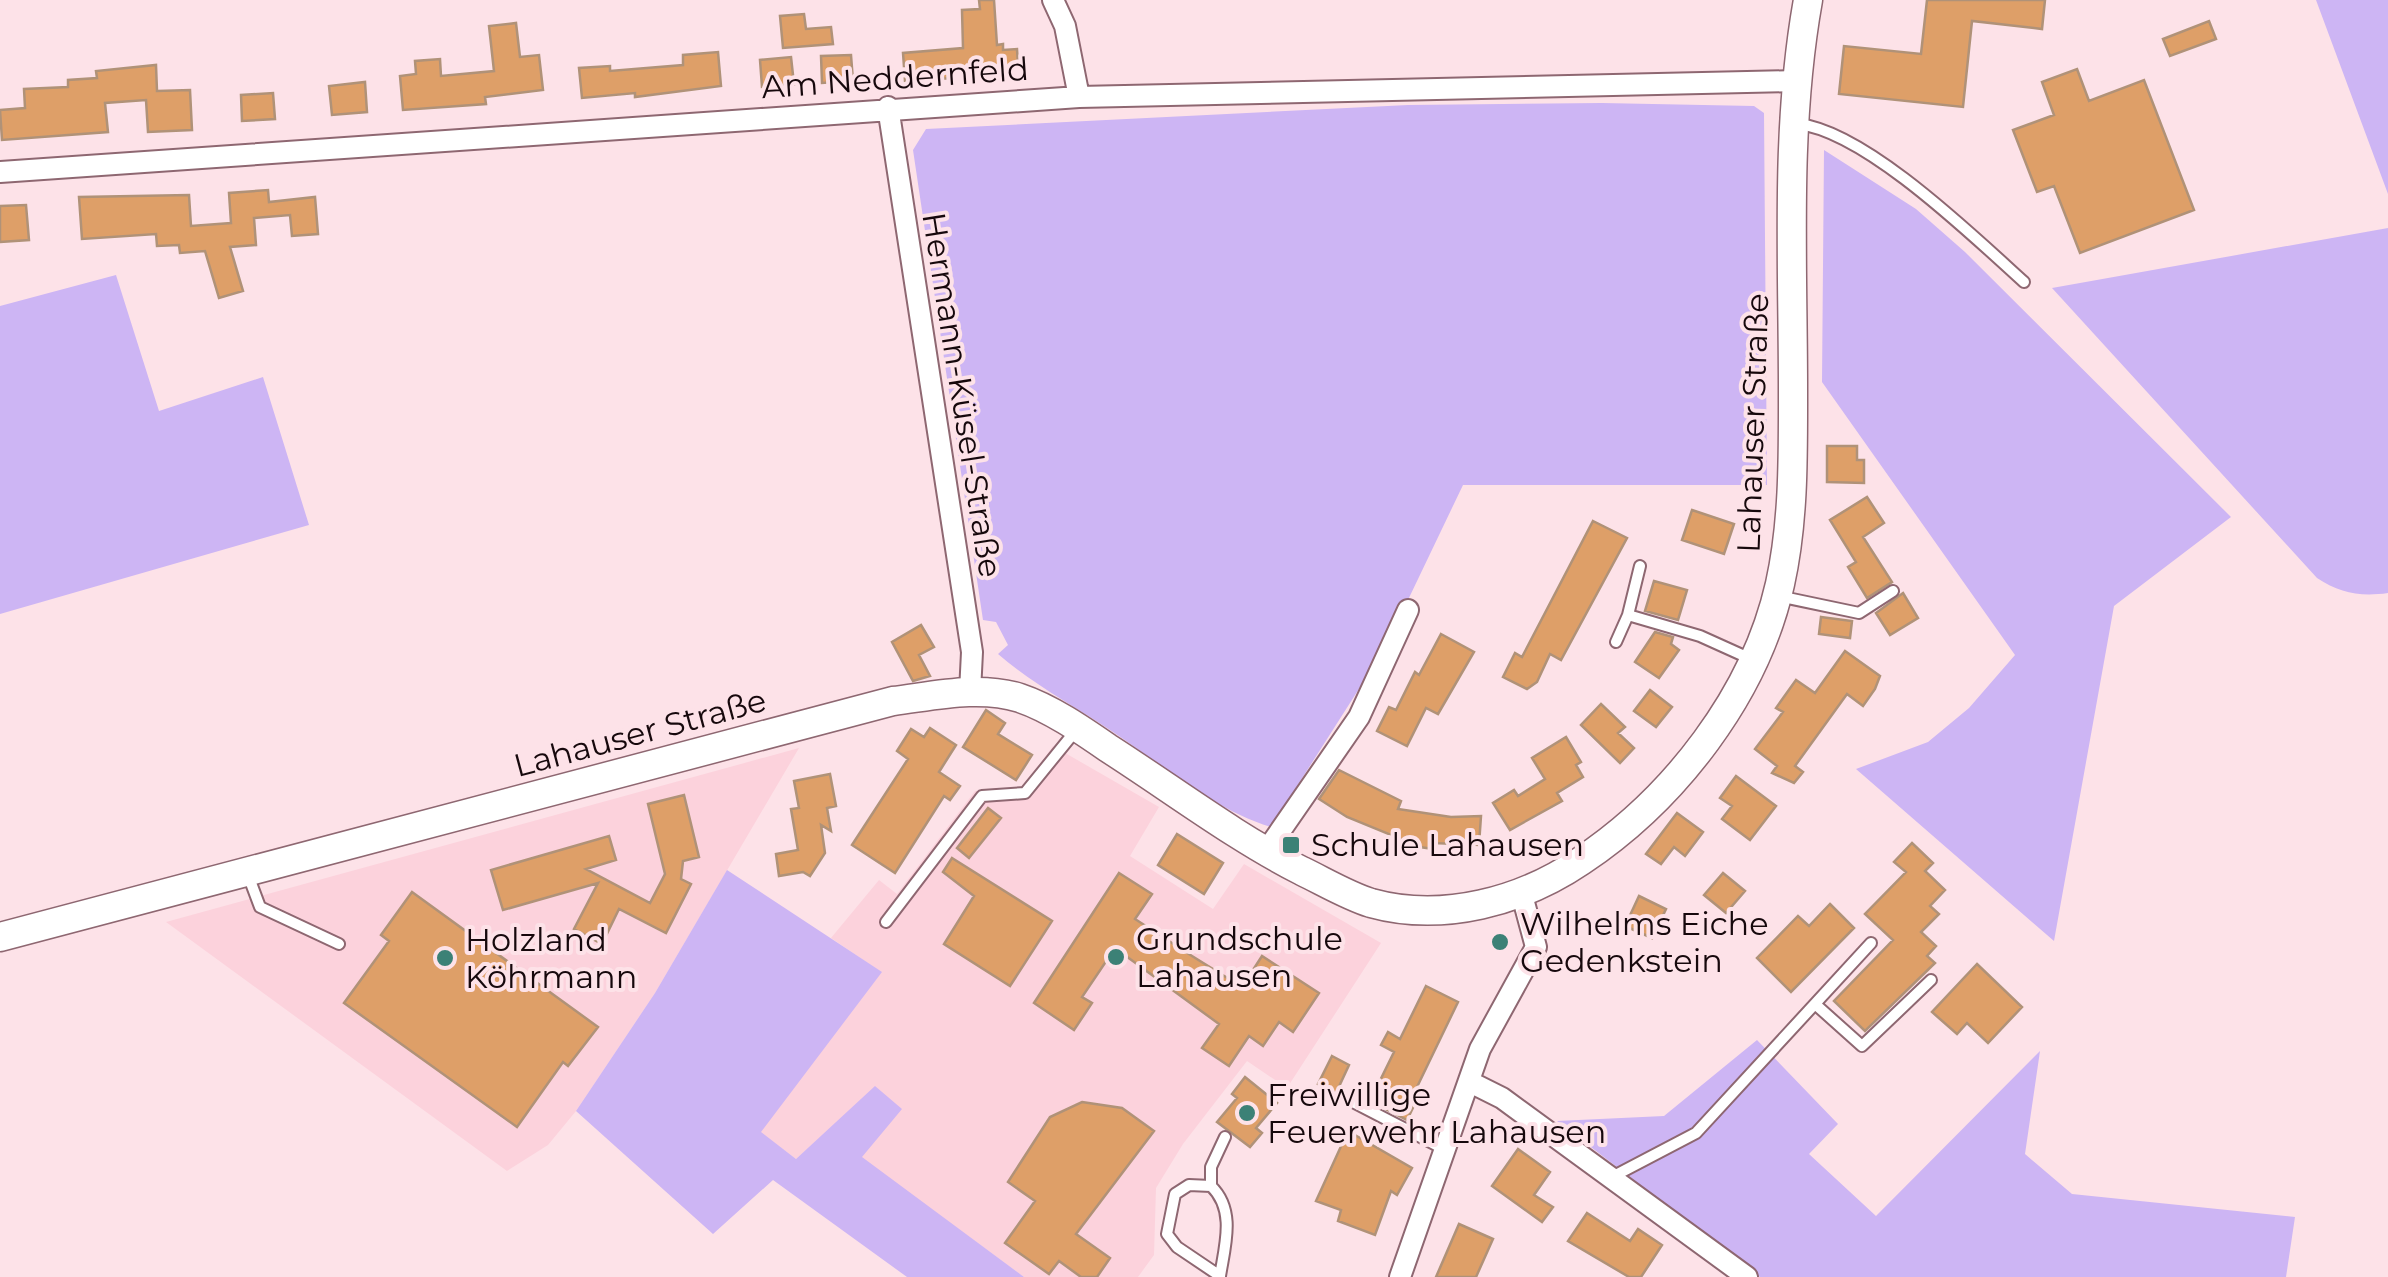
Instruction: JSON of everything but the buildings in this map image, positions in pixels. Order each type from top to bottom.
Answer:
[{"type":"street","points":[[1053,0],[1065,26],[1079,97]]},
{"type":"street","name":"Lahauser Straße","points":[[0,937],[893,701],[970,692],[1020,698],[1078,728],[1267,850],[1372,903],[1467,908],[1522,895],[1597,851],[1658,797],[1696,754],[1752,660],[1776,596],[1790,528],[1795,81],[1808,0]]},
{"type":"street","name":"Am Neddernfeld","points":[[0,172],[888,107],[1079,97],[1795,81]]},
{"type":"street","name":"Hermann-Küsel-Straße","points":[[888,107],[972,652],[970,692]]},
{"type":"street","points":[[1267,850],[1358,717],[1408,610]]},
{"type":"street","points":[[1400,1277],[1496,1014],[1536,947],[1522,895]]},
{"type":"street","points":[[1470,1082],[1502,1098],[1747,1277]]},
{"type":"lane","points":[[1794,123],[1836,134],[1940,206],[2024,282]]},
{"type":"lane","points":[[1616,642],[1628,615],[1640,566]]},
{"type":"lane","points":[[1776,596],[1859,613],[1893,591]]},
{"type":"lane","points":[[1628,615],[1700,636],[1752,660]]},
{"type":"lane","points":[[886,922],[982,796],[1025,794],[1078,728]]},
{"type":"lane","points":[[247,874],[260,907],[339,944]]},
{"type":"lane","points":[[1612,1178],[1696,1133],[1872,943]]},
{"type":"lane","points":[[1816,1004],[1862,1046],[1931,980]]},
{"type":"lane","points":[[1353,1102],[1445,1150]]},
{"type":"lane","points":[[1210,1186],[1211,1167],[1225,1138]]},
{"type":"lane","points":[[1189,1186],[1210,1186],[1222,1197],[1228,1228],[1220,1277],[1177,1247],[1167,1234],[1175,1194],[1189,1186]]},
{"type":"shaded area","points":[[2316,0],[2388,0],[2388,194]]},
{"type":"shaded area","points":[[1408,105],[1754,106],[1764,113],[1767,485],[1463,485],[1385,648],[1271,827],[1208,798],[998,654],[1008,645],[996,622],[983,620],[913,150],[926,129]]},
{"type":"shaded area","points":[[1824,150],[1916,209],[1965,252],[2231,517],[2114,606],[2054,941],[1856,769],[1928,742],[1969,708],[2015,655],[1822,382]]},
{"type":"shaded area","points":[[2388,228],[2388,593],[2359,594],[2317,578],[2052,288]]},
{"type":"shaded area","points":[[116,275],[159,411],[263,377],[309,525],[0,614],[0,306]]},
{"type":"shaded area","name":"Grundschule Lahausen","points":[[1053,746],[1159,807],[1130,856],[1213,909],[1244,864],[1381,943],[1287,1088],[1247,1061],[1183,1144],[1156,1188],[1154,1255],[1138,1277],[1024,1277],[826,1132],[796,1159],[760,1132],[881,972],[831,938],[879,880],[897,894],[975,791],[1023,788]]},
{"type":"shaded area","name":"Holzland Köhrmann","points":[[799,748],[655,993],[576,1111],[548,1145],[507,1171],[166,922]]},
{"type":"shaded area","points":[[727,870],[882,972],[761,1132],[796,1159],[875,1086],[902,1109],[862,1157],[1024,1277],[907,1277],[773,1180],[713,1234],[576,1111],[655,993]]},
{"type":"shaded area","points":[[1757,1040],[1838,1124],[1809,1154],[1876,1216],[2040,1051],[2025,1154],[2072,1194],[2295,1217],[2286,1277],[1760,1277],[1557,1121],[1664,1116]]},
{"type":"place","name":"Schule Lahausen","points":[[1291,845]]},
{"type":"place","name":"Wilhelms Eiche Gedenkstein","points":[[1500,942]]},
{"type":"place","name":"Grundschule Lahausen","points":[[1116,957]]},
{"type":"place","name":"Holzland Köhrmann","points":[[445,958]]},
{"type":"place","name":"Freiwillige Feuerwehr Lahausen","points":[[1247,1113]]}]
